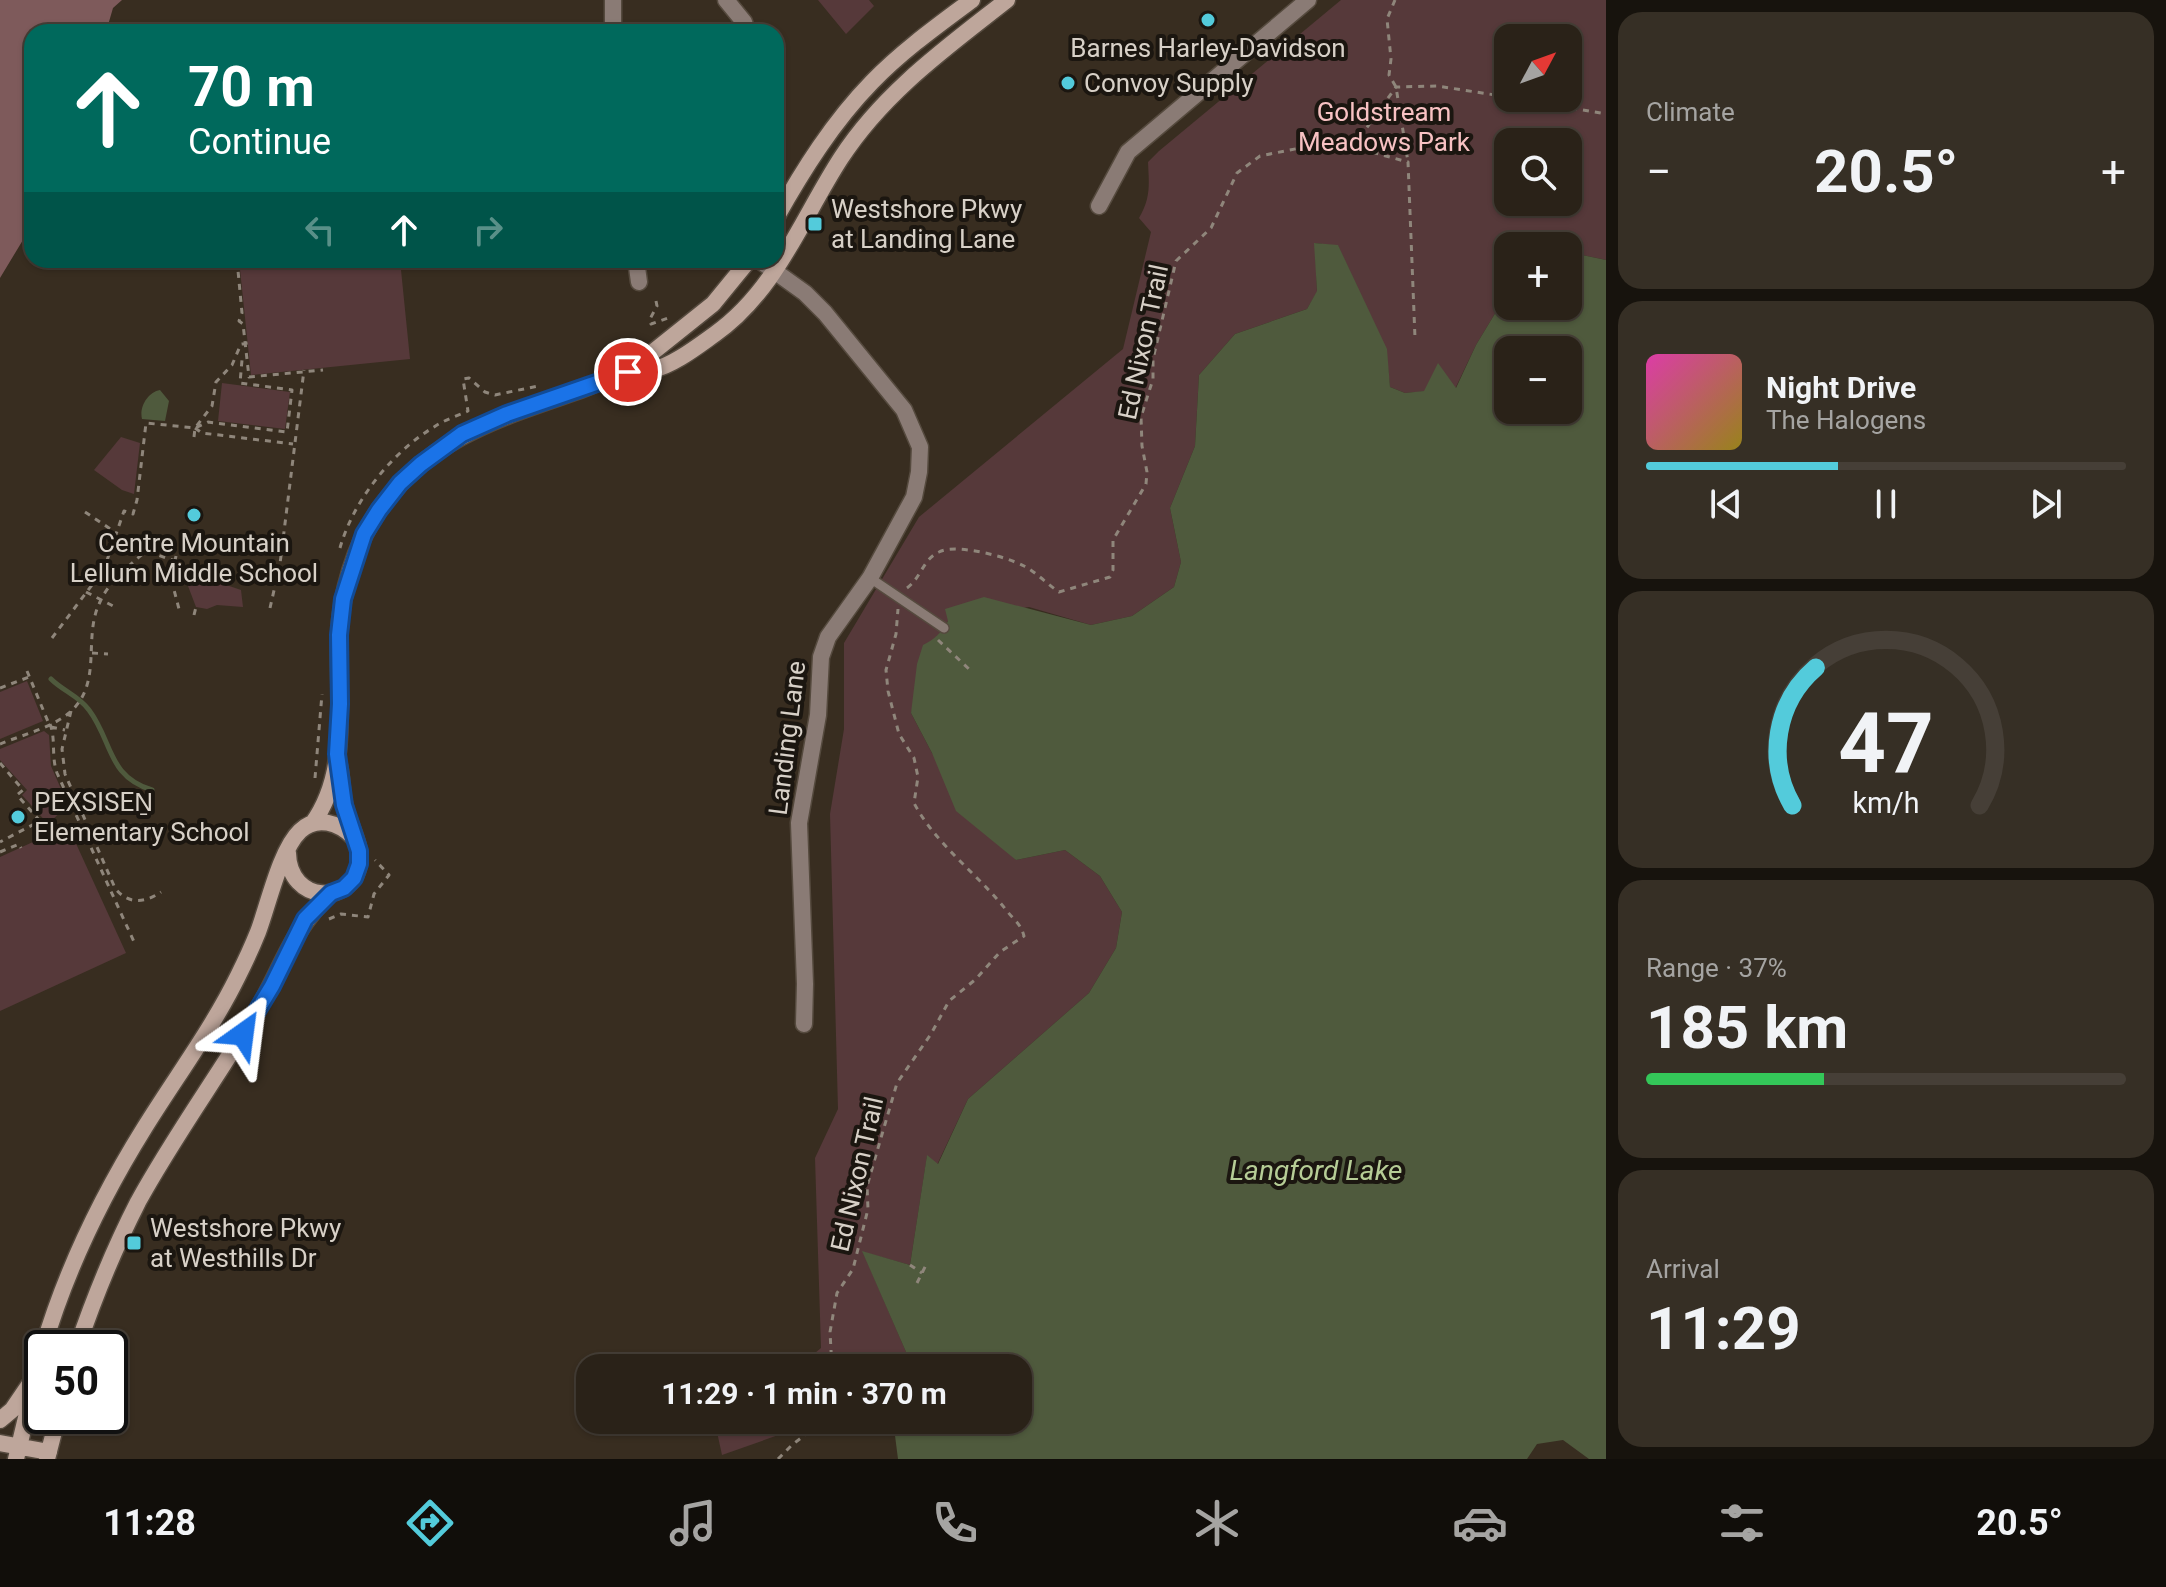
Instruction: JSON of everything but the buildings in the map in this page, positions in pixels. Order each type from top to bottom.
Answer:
[{"type":"main road","points":[[784,203],[798,178],[842,116],[872,82],[912,45],[972,0]]},
{"type":"main road","points":[[784,254],[842,157],[876,111],[910,76],[1007,0]]},
{"type":"main road","points":[[628,372],[713,304],[742,268]]},
{"type":"main road","points":[[49,1330],[66,1281],[94,1219],[143,1130],[236,981],[293,838],[312,824],[326,803],[337,754],[339,635],[343,599],[364,534],[379,510],[400,483],[462,434],[507,414],[628,372],[655,369],[718,332],[743,310],[776,268]]},
{"type":"main road","points":[[288,851],[288,865],[294,878],[304,888],[317,894],[344,888],[354,878],[359,851],[344,805],[337,754]]},
{"type":"main road","points":[[312,824],[330,822],[343,827],[353,837]]},
{"type":"main road","points":[[83,1330],[94,1297],[139,1201],[257,1011],[305,919],[331,893]]},
{"type":"main road","points":[[0,1420],[24,1393]]},
{"type":"main road","points":[[17,1452],[24,1423]]},
{"type":"main road","points":[[0,1443],[17,1452],[48,1456],[54,1434]]},
{"type":"street","points":[[613,0],[613,24]]},
{"type":"street","points":[[726,0],[745,24]]},
{"type":"street","points":[[1099,206],[1128,152],[1308,0]]},
{"type":"street","points":[[637,268],[639,282]]},
{"type":"street","name":"Landing Lane","points":[[770,268],[805,293],[825,313],[904,410],[920,447],[914,497],[870,578],[839,618],[821,657],[818,715],[799,823],[804,1024]]},
{"type":"lane","points":[[870,578],[944,628]]},
{"type":"path","points":[[1395,0],[1387,19],[1391,59],[1389,75],[1396,87],[1408,162],[1415,338]]},
{"type":"path","points":[[1396,87],[1437,86],[1494,95]]},
{"type":"path","points":[[1353,147],[1396,87]]},
{"type":"path","points":[[1582,110],[1606,114]]},
{"type":"path","name":"Ed Nixon Trail","points":[[831,1354],[830,1332],[837,1293],[853,1269],[868,1209],[867,1186],[897,1083],[931,1034],[949,1001],[976,979],[1000,952],[1024,936],[1019,923],[933,832],[914,803],[918,777],[916,767],[899,734],[886,670],[901,599],[929,559],[950,548],[1023,565],[1059,592],[1110,577],[1113,570],[1113,540],[1146,484],[1141,417],[1153,379],[1153,359],[1176,261],[1211,228],[1237,173],[1260,156],[1294,148],[1330,150],[1353,147],[1408,162]]},
{"type":"path","points":[[238,268],[242,313],[239,321],[243,324],[249,377],[323,370]]},
{"type":"path","points":[[656,301],[651,324],[679,311]]},
{"type":"path","points":[[194,437],[195,428],[212,406],[216,382],[235,360],[241,344],[246,343]]},
{"type":"path","points":[[195,428],[208,422],[287,432],[292,390],[240,383],[242,360],[247,359]]},
{"type":"path","points":[[270,608],[280,564],[304,371]]},
{"type":"path","points":[[463,379],[469,378],[485,392],[495,395],[541,385]]},
{"type":"path","points":[[52,638],[104,569],[124,511],[133,514],[146,423],[294,444]]},
{"type":"path","points":[[85,512],[117,532]]},
{"type":"path","points":[[114,540],[176,558],[171,578],[180,613]]},
{"type":"path","points":[[0,744],[50,725],[76,705],[90,679],[93,624],[100,600],[115,580],[146,551]]},
{"type":"path","points":[[86,592],[115,607]]},
{"type":"path","points":[[194,615],[196,607]]},
{"type":"path","points":[[936,638],[970,670]]},
{"type":"path","points":[[92,653],[108,654]]},
{"type":"path","points":[[27,671],[50,725],[53,760],[135,944]]},
{"type":"path","points":[[0,688],[29,677]]},
{"type":"path","points":[[71,711],[62,749],[65,774],[81,818]]},
{"type":"path","points":[[50,725],[65,730]]},
{"type":"path","points":[[0,763],[23,790],[17,795],[40,821],[0,842]]},
{"type":"path","points":[[34,826],[40,839]]},
{"type":"path","points":[[0,852],[19,844],[21,848]]},
{"type":"path","points":[[322,922],[341,914],[368,917],[377,890],[389,875]]},
{"type":"path","points":[[112,887],[124,898],[137,901],[161,892]]},
{"type":"path","points":[[917,1283],[927,1263]]},
{"type":"path","points":[[910,1265],[922,1273]]},
{"type":"path","points":[[778,1459],[806,1434]]},
{"type":"green space","points":[[818,0],[869,0],[874,6],[846,34]]},
{"type":"green space","name":"Goldstream Meadows Park","points":[[1341,0],[1606,0],[1606,260],[1582,255],[1582,232],[1494,232],[1494,315],[1455,389],[1405,393],[1390,387],[1386,349],[1338,246],[1315,243],[1317,292],[1307,309],[1235,334],[1199,375],[1195,446],[1170,508],[1181,562],[1174,587],[1132,616],[1091,625],[1029,607],[948,621],[937,638],[911,713],[932,753],[1016,860],[1065,850],[1100,876],[1122,912],[1116,948],[1089,993],[968,1099],[937,1165],[927,1156],[910,1265],[863,1252],[907,1354],[814,1354],[821,1348],[815,1158],[838,1109],[830,814],[844,729],[844,643],[919,517],[1123,349],[1151,232],[1139,218],[1147,197],[1148,162]]},
{"type":"green space","points":[[240,268],[401,268],[410,359],[251,375]]},
{"type":"green space","points":[[222,383],[290,392],[285,429],[218,421]]},
{"type":"green space","points":[[121,437],[140,443],[134,494],[122,490],[94,470]]},
{"type":"green space","points":[[194,574],[241,590],[243,607],[196,607],[188,586]]},
{"type":"green space","points":[[27,681],[43,721],[0,739],[0,692]]},
{"type":"green space","points":[[44,731],[49,735],[51,766],[68,805],[48,824],[22,795],[27,790],[0,760],[0,749]]},
{"type":"green space","points":[[68,826],[126,953],[0,1011],[0,857]]},
{"type":"green space","points":[[717,1434],[781,1434],[722,1455]]},
{"type":"shaded area","points":[[0,0],[122,0],[113,8],[108,24],[24,24],[24,238],[0,278]]},
{"type":"water","name":"Langford Lake","points":[[1314,243],[1338,245],[1387,349],[1390,387],[1405,393],[1424,391],[1438,363],[1456,388],[1494,315],[1494,320],[1582,320],[1582,255],[1606,260],[1606,1459],[1589,1459],[1563,1440],[1537,1444],[1527,1459],[898,1459],[895,1434],[1032,1434],[1032,1354],[907,1354],[862,1251],[910,1265],[927,1155],[938,1164],[968,1099],[1089,993],[1116,948],[1122,912],[1100,876],[1065,850],[1016,860],[956,811],[911,713],[917,664],[923,645],[937,635],[948,621],[945,609],[984,597],[1091,625],[1132,616],[1174,587],[1181,562],[1170,508],[1195,446],[1199,375],[1235,334],[1307,309],[1317,291]]},
{"type":"water","points":[[160,390],[169,401],[165,421],[142,419],[145,401]]},
{"type":"waterway","points":[[51,679],[89,710],[113,757],[127,776],[152,790]]},
{"type":"place","name":"Barnes Harley-Davidson","points":[[1208,20]]},
{"type":"place","name":"Convoy Supply","points":[[1068,83]]},
{"type":"place","name":"Westshore Pkwy at Landing Lane","points":[[815,224]]},
{"type":"place","name":"Centre Mountain Lellum Middle School","points":[[194,515]]},
{"type":"place","name":"PEXSISEṈ Elementary School","points":[[18,817]]},
{"type":"place","name":"Westshore Pkwy at Westhills Dr","points":[[134,1243]]},
{"type":"route","points":[[243,1034],[272,986],[305,919],[331,893],[344,888],[354,878],[359,864],[359,851],[344,805],[337,754],[339,635],[343,599],[364,534],[400,483],[462,434],[507,414],[628,372]]}]
